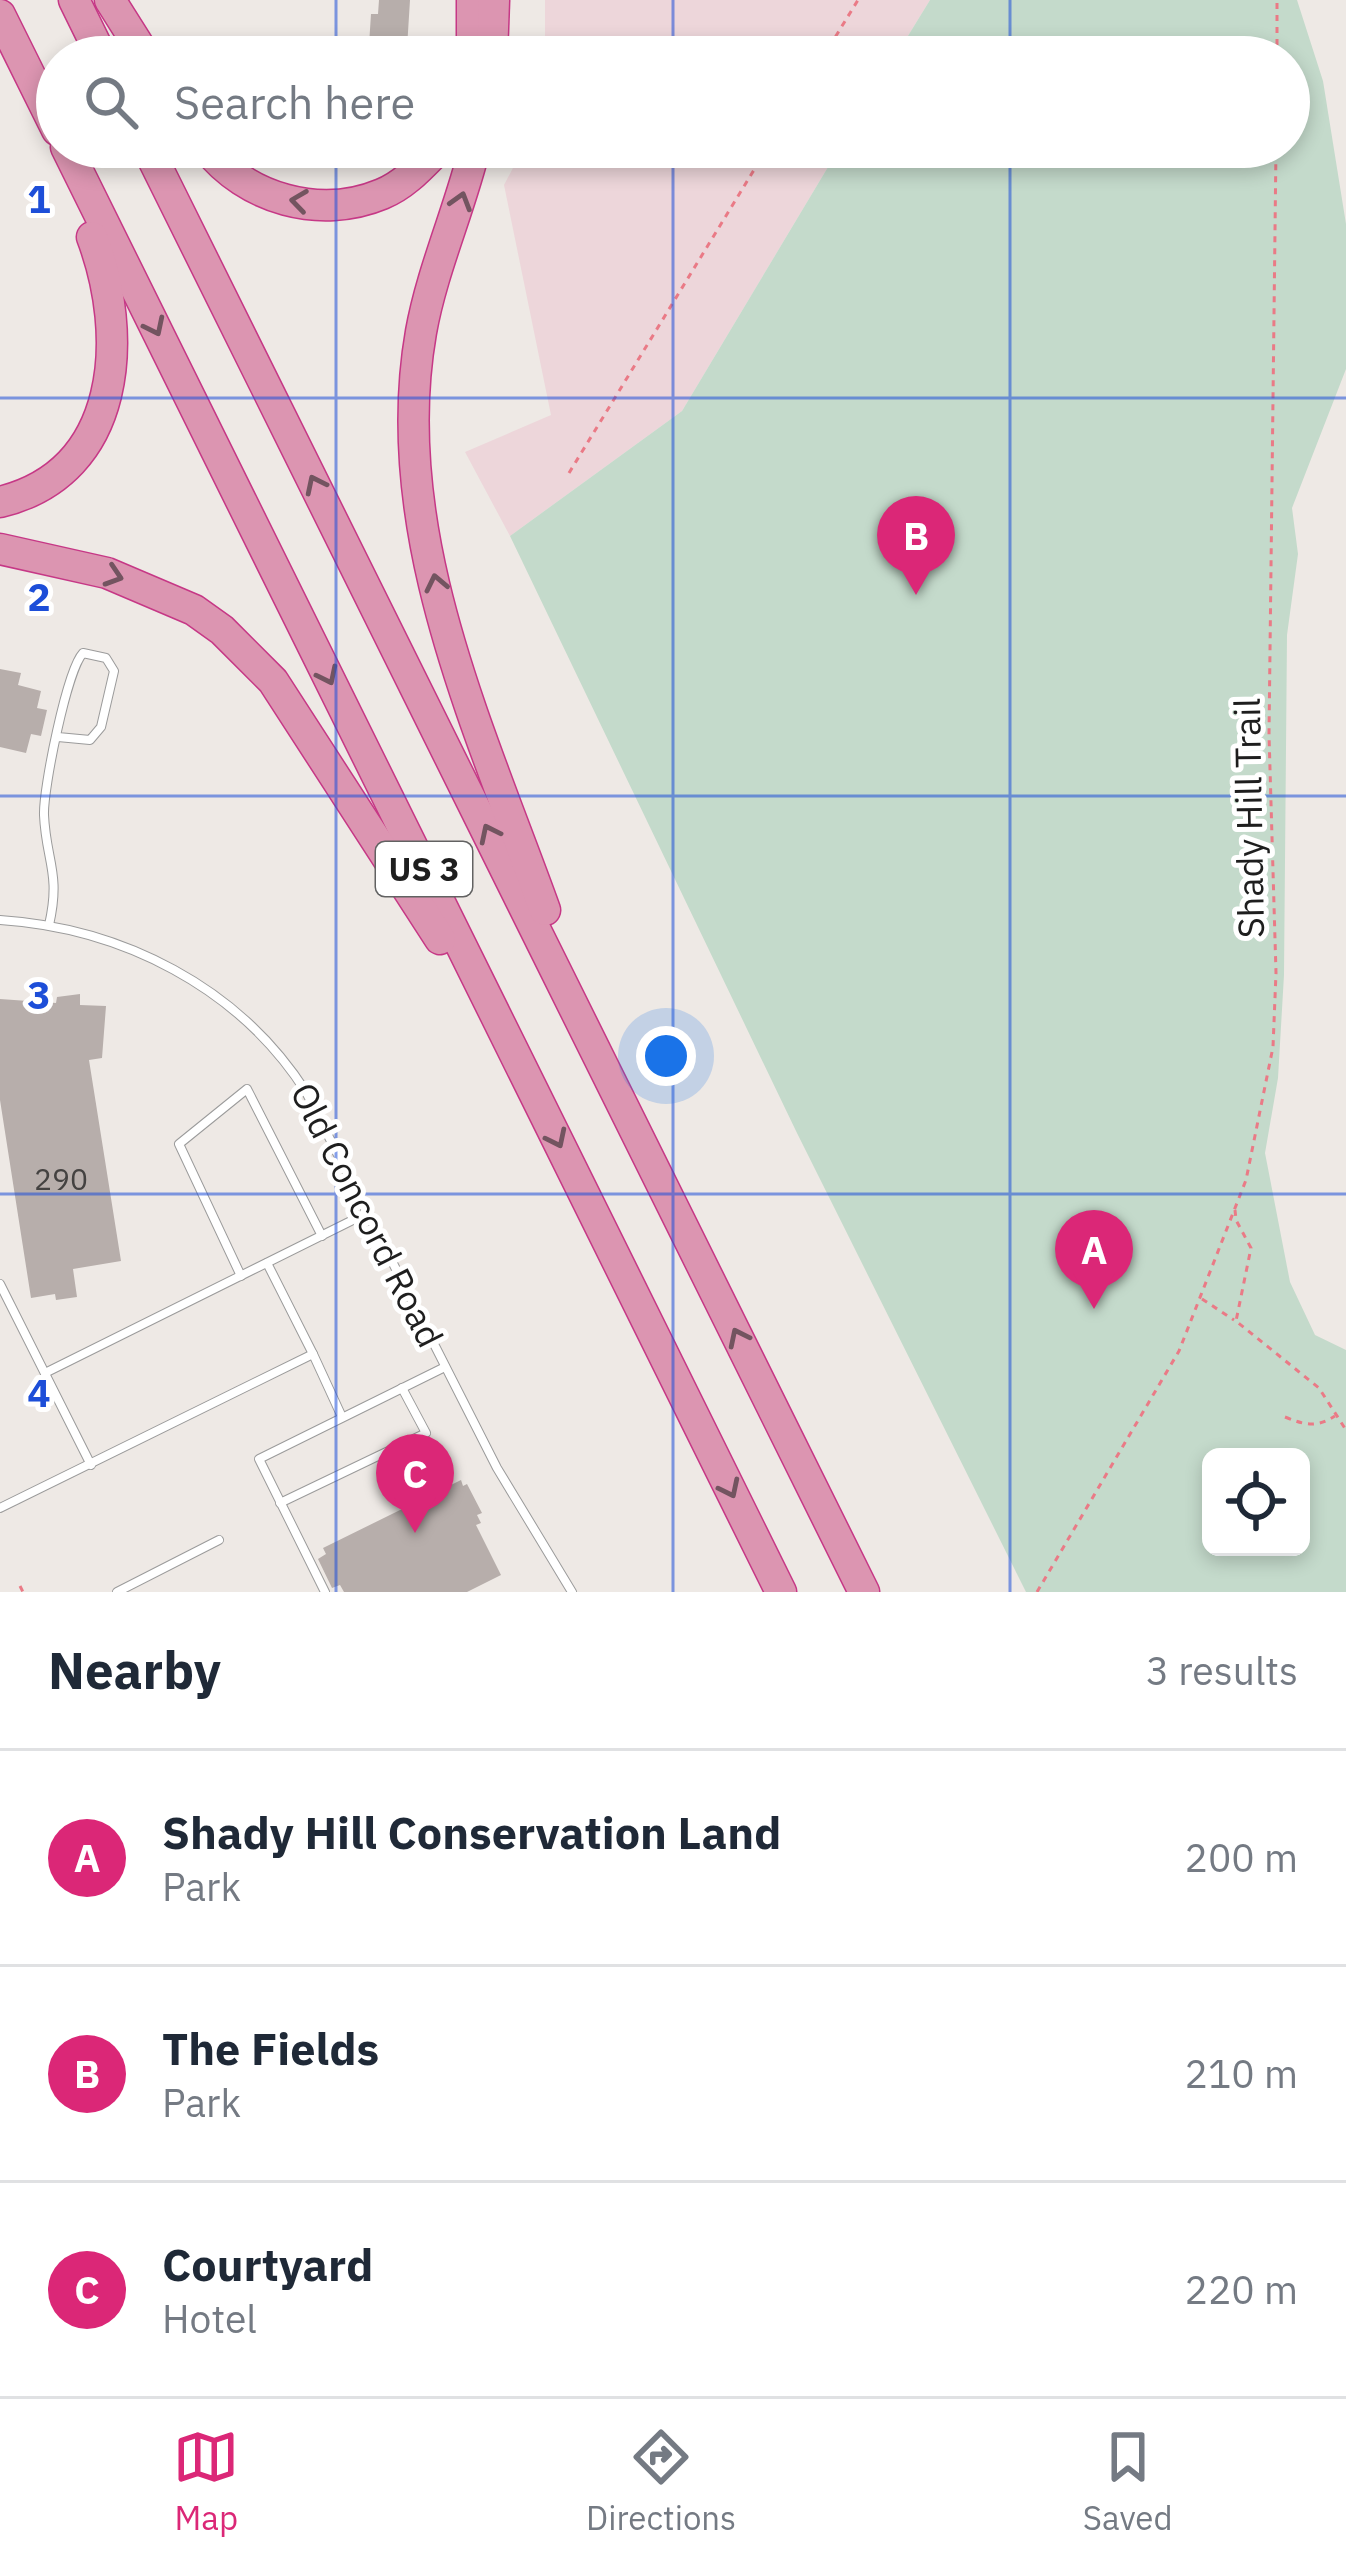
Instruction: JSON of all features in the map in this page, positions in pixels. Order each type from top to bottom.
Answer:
[{"type":"highway","points":[[74,0],[92,36]]},
{"type":"highway","points":[[110,0],[133,36]]},
{"type":"highway","points":[[472,0],[472,36]]},
{"type":"highway","points":[[493,36],[494,0]]},
{"type":"highway","points":[[0,15],[36,88]]},
{"type":"highway","points":[[0,502],[38,487],[70,461],[92,433],[111,380],[113,314],[104,267],[68,168]]},
{"type":"highway","name":"US 3","points":[[71,168],[781,1592]]},
{"type":"highway","name":"US 3","points":[[157,168],[864,1592]]},
{"type":"highway","points":[[229,168],[253,190],[297,204],[330,204],[380,195],[419,168]]},
{"type":"highway","points":[[470,168],[422,329],[413,398],[419,500],[439,598],[466,691],[597,1050]]},
{"type":"highway","points":[[0,549],[107,573],[154,591],[194,610],[247,652],[308,731],[519,1063]]},
{"type":"lane","points":[[49,925],[56,888],[45,827],[45,795],[74,663],[83,653],[106,658],[114,671],[101,727],[90,740],[58,737]]},
{"type":"lane","name":"Old Concord Road","points":[[0,920],[104,938],[150,957],[200,985],[244,1019],[293,1072],[497,1468],[569,1591]]},
{"type":"lane","points":[[241,1276],[179,1144],[247,1089],[322,1236]]},
{"type":"lane","points":[[45,1373],[367,1213]]},
{"type":"lane","points":[[267,1263],[342,1418]]},
{"type":"lane","points":[[0,1285],[91,1466]]},
{"type":"lane","points":[[0,1508],[313,1354]]},
{"type":"lane","points":[[325,1592],[259,1459],[446,1366]]},
{"type":"lane","points":[[280,1503],[426,1433],[402,1388]]},
{"type":"lane","points":[[117,1592],[219,1540]]},
{"type":"path","points":[[836,36],[858,0]]},
{"type":"path","points":[[1276,36],[1277,0]]},
{"type":"path","points":[[568,473],[755,168]]},
{"type":"path","name":"Shady Hill Trail","points":[[1236,1321],[1250,1248],[1235,1208],[1263,1104],[1274,1028],[1269,735],[1276,168]]},
{"type":"path","points":[[1037,1592],[1179,1351],[1235,1208]]},
{"type":"path","points":[[1200,1298],[1319,1388],[1346,1430]]},
{"type":"path","points":[[1285,1417],[1304,1425],[1321,1425],[1337,1415]]},
{"type":"shaded area","points":[[545,0],[930,0],[908,36],[545,36]]},
{"type":"shaded area","points":[[513,168],[827,168],[682,411],[510,536],[465,452],[551,415],[504,185]]},
{"type":"green space","points":[[930,0],[1297,0],[1309,36],[908,36]]},
{"type":"green space","points":[[1310,40],[1323,81],[1346,224],[1346,369],[1292,508],[1298,554],[1287,635],[1284,975],[1278,1078],[1265,1153],[1290,1282],[1315,1335],[1346,1350],[1346,1592],[1026,1592],[796,1131],[510,536],[682,411],[827,168],[1310,168]]},
{"type":"building","points":[[379,0],[410,0],[408,36],[370,36],[371,14],[378,14]]},
{"type":"building","points":[[0,669],[21,673],[18,685],[41,691],[37,708],[47,710],[41,736],[31,734],[26,753],[0,747]]},
{"type":"building","points":[[80,994],[80,1005],[106,1006],[102,1058],[89,1060],[121,1261],[73,1269],[77,1297],[31,1298],[0,1100],[0,999],[56,1003],[57,997]]},
{"type":"building","points":[[461,1480],[482,1513],[476,1525],[501,1575],[467,1592],[344,1592],[340,1585],[332,1588],[318,1559],[326,1554],[323,1548]]},
{"type":"place","name":"The Fields","points":[[916,595]]},
{"type":"place","name":"Shady Hill Conservation Land","points":[[1094,1309]]},
{"type":"place","name":"Courtyard","points":[[415,1533]]}]
